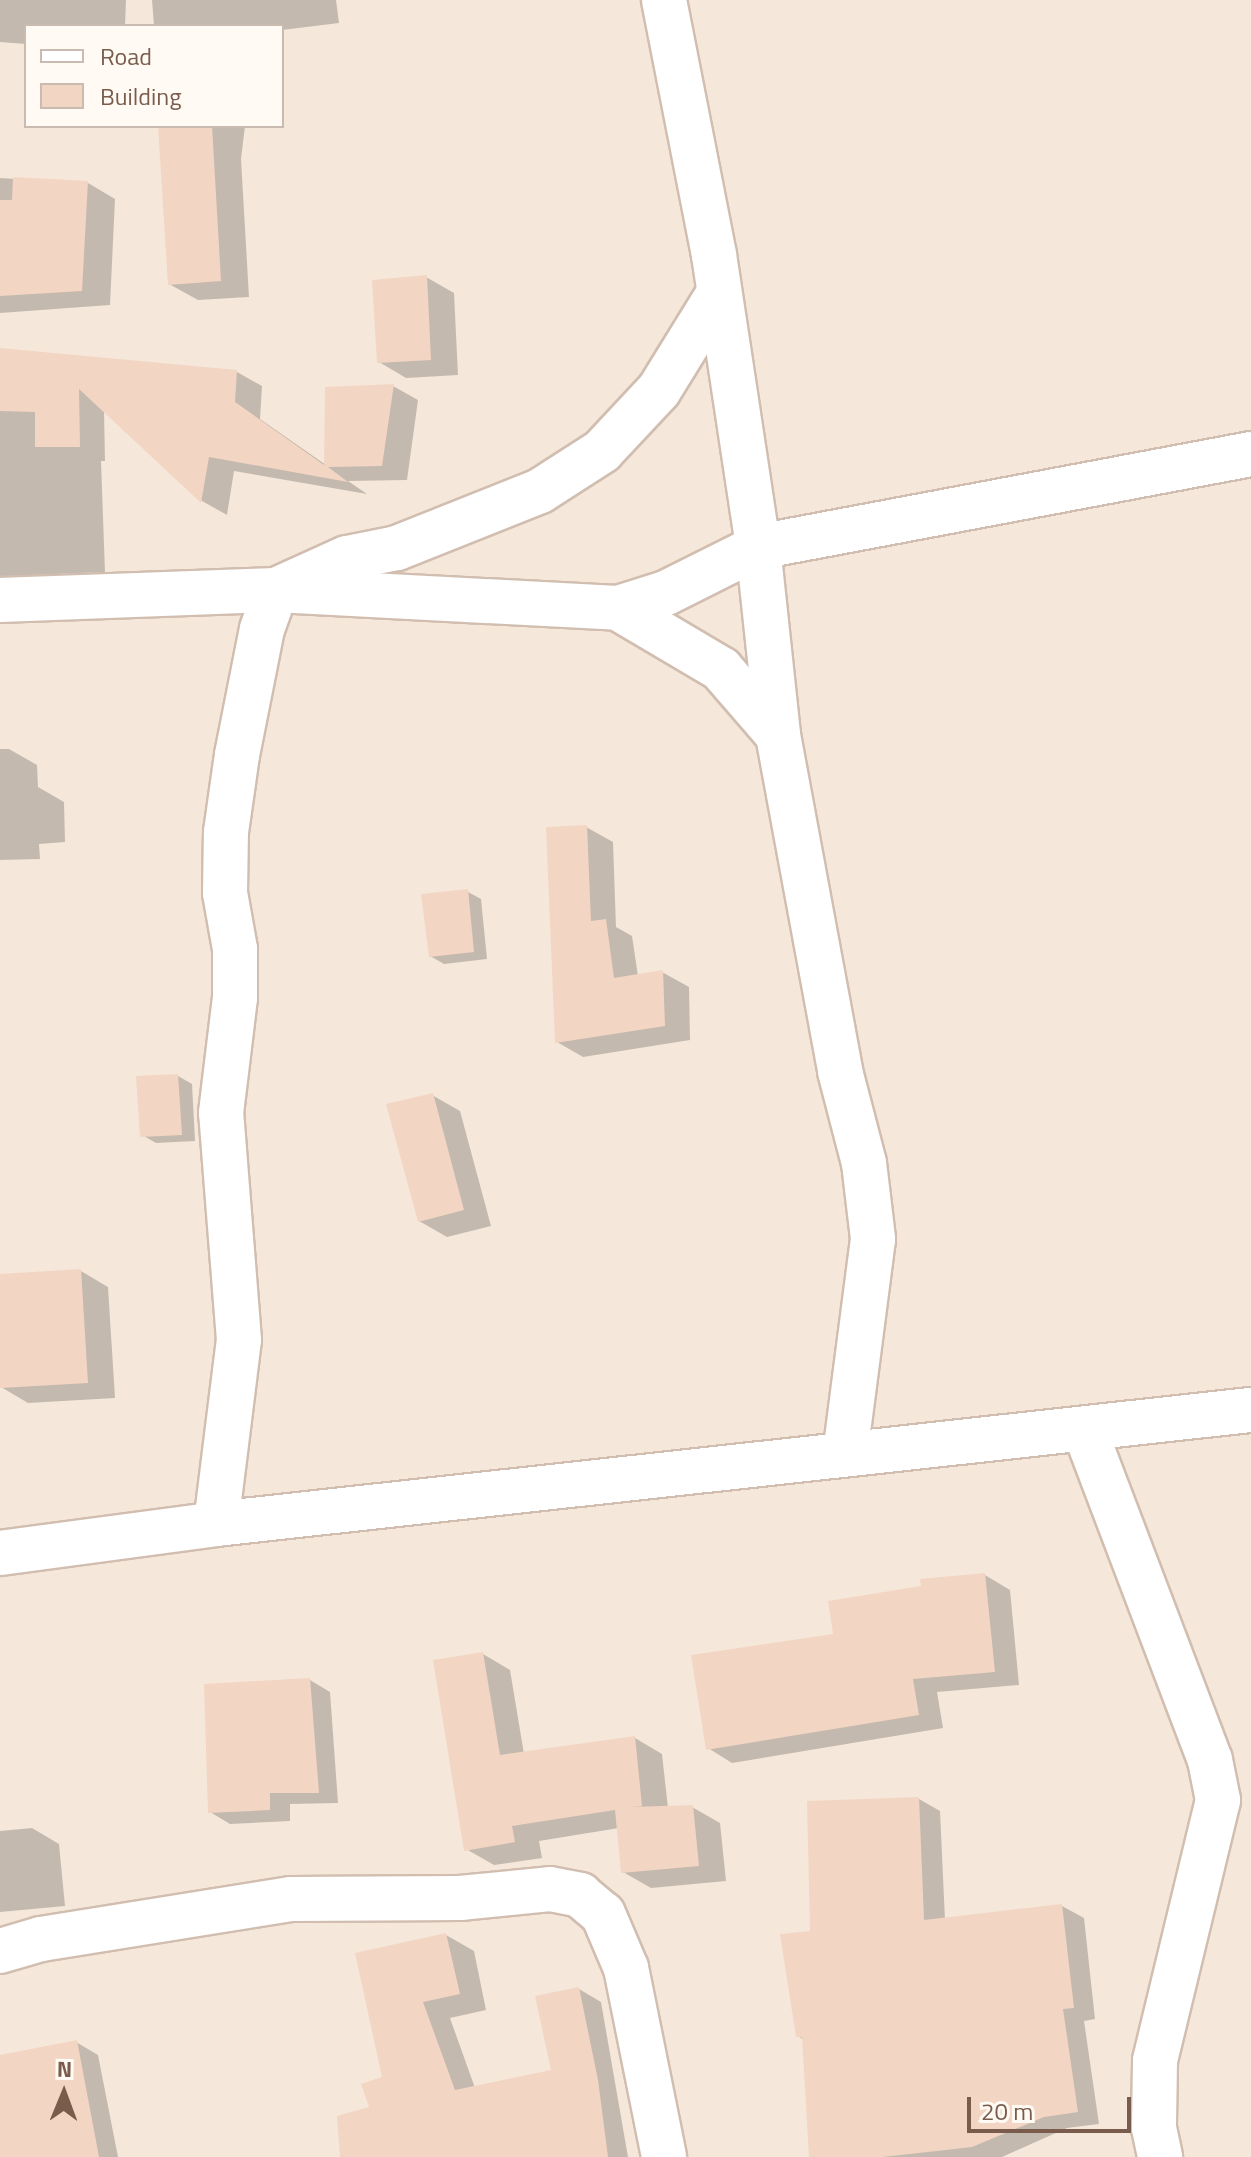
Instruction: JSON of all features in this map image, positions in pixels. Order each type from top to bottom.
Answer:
[{"type":"street","points":[[664,0],[719,293],[758,547],[778,735],[840,1071],[864,1163],[873,1239],[845,1454]]},
{"type":"street","points":[[216,1524],[239,1340],[221,1113],[235,998],[235,949],[225,893],[226,832],[237,755],[262,629],[276,590],[347,558],[397,548],[540,491],[602,451],[659,390],[719,293]]},
{"type":"street","points":[[0,600],[276,590],[618,608],[666,593],[758,547],[1251,454]]},
{"type":"street","points":[[618,608],[721,669],[778,735]]},
{"type":"street","points":[[0,1553],[216,1524],[845,1454],[1085,1431],[1251,1410]]},
{"type":"street","points":[[1085,1431],[1210,1760],[1218,1800],[1155,2061],[1154,2128],[1160,2157]]},
{"type":"street","points":[[0,1951],[56,1936],[291,1899],[460,1898],[550,1889],[580,1895],[603,1914],[626,1968],[664,2157]]},
{"type":"shaded area","points":[[0,0],[1251,0],[1251,2157],[0,2157]]},
{"type":"building","points":[[158,128],[212,128],[221,281],[168,285]]},
{"type":"building","points":[[13,177],[88,181],[82,291],[0,296],[0,200],[12,200]]},
{"type":"building","points":[[427,275],[431,360],[377,363],[372,280]]},
{"type":"building","points":[[0,348],[237,370],[235,402],[324,465],[325,387],[394,384],[382,466],[328,467],[348,482],[209,457],[201,503],[79,389],[80,447],[35,447],[35,412],[0,411]]},
{"type":"building","points":[[587,825],[591,921],[606,919],[614,978],[663,970],[665,1026],[555,1043],[546,827]]},
{"type":"building","points":[[468,889],[474,952],[429,957],[421,894]]},
{"type":"building","points":[[178,1074],[182,1135],[140,1137],[136,1076]]},
{"type":"building","points":[[433,1093],[464,1210],[418,1222],[386,1104]]},
{"type":"building","points":[[81,1269],[88,1383],[0,1388],[0,1274]]},
{"type":"building","points":[[985,1573],[995,1672],[913,1679],[919,1715],[706,1750],[691,1655],[833,1634],[828,1601],[921,1586],[920,1579]]},
{"type":"building","points":[[483,1652],[500,1755],[635,1736],[642,1806],[631,1807],[693,1805],[699,1866],[621,1873],[615,1810],[512,1826],[515,1842],[464,1851],[433,1660]]},
{"type":"building","points":[[310,1678],[319,1793],[270,1793],[270,1810],[208,1813],[204,1684]]},
{"type":"building","points":[[919,1797],[924,1920],[1062,1904],[1074,2008],[1063,2009],[1078,2112],[1044,2117],[972,2147],[883,2157],[809,2157],[802,2037],[796,2037],[780,1934],[810,1931],[807,1801]]},
{"type":"building","points":[[446,1933],[460,1994],[423,2002],[455,2090],[551,2070],[535,1996],[579,1987],[598,2080],[608,2157],[340,2157],[337,2116],[369,2107],[361,2084],[382,2077],[355,1953]]},
{"type":"building","points":[[77,2040],[99,2157],[0,2157],[0,2055]]}]
